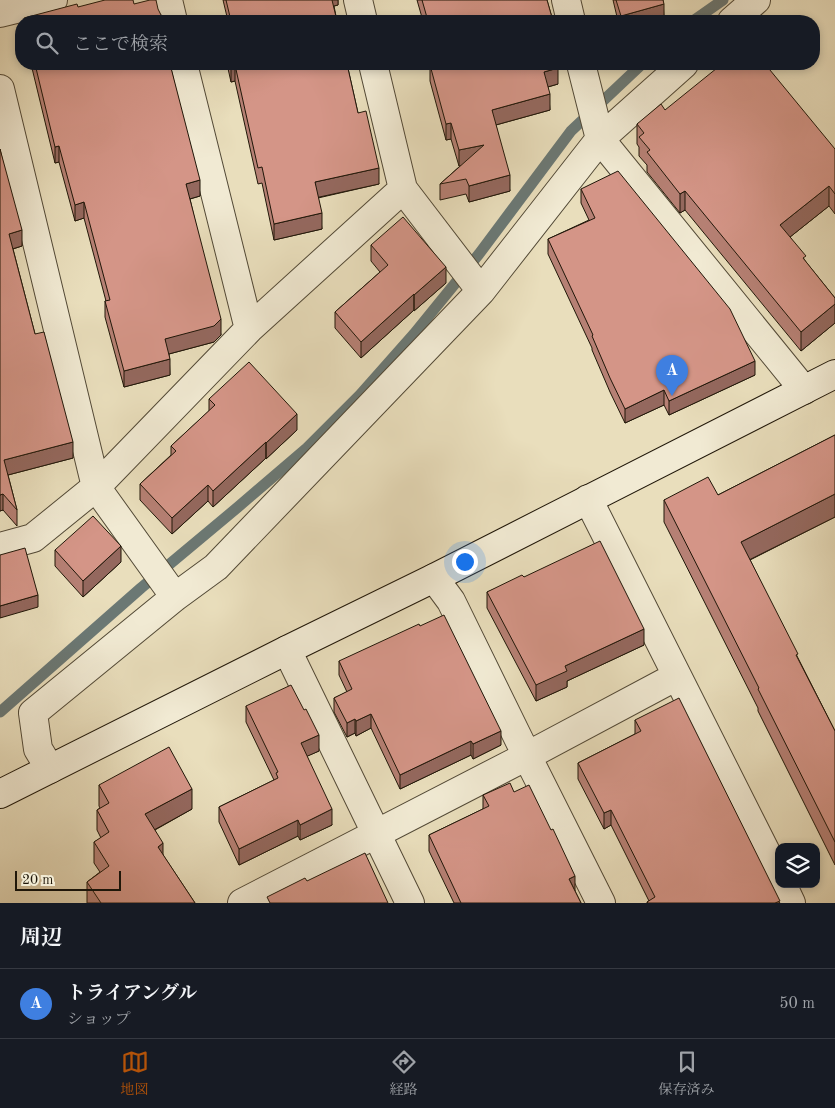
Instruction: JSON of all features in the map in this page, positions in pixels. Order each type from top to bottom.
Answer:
[{"type":"street","points":[[0,14],[53,0]]},
{"type":"street","points":[[168,0],[172,15]]},
{"type":"street","points":[[358,0],[362,15]]},
{"type":"street","points":[[566,0],[570,15]]},
{"type":"street","points":[[739,15],[756,0]]},
{"type":"street","points":[[185,70],[249,329]]},
{"type":"street","points":[[374,70],[403,189],[481,291]]},
{"type":"street","points":[[583,70],[600,139],[804,390]]},
{"type":"street","points":[[50,769],[38,749],[33,712],[175,597],[216,567],[481,291],[600,139],[677,70]]},
{"type":"street","points":[[0,89],[96,487],[175,597]]},
{"type":"street","points":[[0,547],[33,538],[96,487],[249,329],[403,189]]},
{"type":"street","points":[[0,794],[434,578],[835,374]]},
{"type":"street","points":[[588,499],[775,870]]},
{"type":"street","points":[[434,578],[450,601],[601,903]]},
{"type":"street","points":[[287,650],[410,903]]},
{"type":"street","points":[[242,903],[527,756],[677,676]]},
{"type":"street","points":[[784,888],[791,903]]},
{"type":"building","points":[[105,0],[133,0],[134,4],[156,0],[161,15],[35,15],[77,4],[78,7]]},
{"type":"building","points":[[226,0],[332,0],[336,15],[230,15]]},
{"type":"building","points":[[422,0],[547,0],[551,15],[426,15]]},
{"type":"building","points":[[616,0],[663,0],[664,4],[621,15]]},
{"type":"building","points":[[36,70],[172,70],[200,180],[186,184],[221,319],[214,326],[165,339],[170,359],[124,371],[105,301],[110,300],[84,202],[75,205],[59,146],[55,147]]},
{"type":"building","points":[[236,70],[348,70],[358,113],[366,111],[379,168],[315,182],[322,213],[274,224],[262,167],[258,168]]},
{"type":"building","points":[[431,70],[551,70],[544,72],[550,94],[492,110],[510,175],[469,186],[466,179],[440,184],[484,145],[459,150],[451,123],[446,124]]},
{"type":"building","points":[[715,70],[770,70],[835,149],[835,194],[829,186],[780,225],[806,256],[803,258],[835,298],[835,304],[801,332],[685,191],[680,194],[647,152],[650,150],[639,137],[644,133],[637,124],[661,104],[665,110]]},
{"type":"building","points":[[0,149],[22,230],[9,234],[35,334],[44,332],[73,442],[4,460],[17,510],[3,494],[0,495]]},
{"type":"building","points":[[618,171],[730,309],[755,361],[669,401],[664,390],[625,409],[548,239],[595,218],[581,189]]},
{"type":"building","points":[[403,217],[446,267],[361,342],[335,312],[388,265],[371,245]]},
{"type":"building","points":[[249,362],[297,414],[213,491],[208,485],[172,518],[140,484],[176,451],[171,446],[215,405],[209,399]]},
{"type":"building","points":[[835,435],[835,494],[741,542],[835,731],[835,842],[664,500],[708,477],[718,495]]},
{"type":"building","points":[[93,516],[121,546],[83,581],[55,550]]},
{"type":"building","points":[[600,541],[644,629],[565,666],[567,671],[536,685],[487,592],[522,575],[524,577]]},
{"type":"building","points":[[25,548],[38,595],[0,606],[0,555]]},
{"type":"building","points":[[444,615],[501,731],[473,744],[471,741],[400,775],[371,714],[347,723],[334,698],[352,689],[339,661],[419,624],[420,626]]},
{"type":"building","points":[[291,685],[319,735],[301,743],[332,809],[300,825],[298,820],[239,849],[219,807],[278,778],[276,773],[278,772],[246,706]]},
{"type":"building","points":[[679,698],[780,901],[775,903],[647,902],[655,897],[611,810],[604,813],[578,763],[641,731],[635,720]]},
{"type":"building","points":[[169,747],[192,789],[145,814],[163,843],[158,847],[195,903],[101,903],[87,882],[109,866],[94,842],[109,832],[97,810],[109,803],[99,785]]},
{"type":"building","points":[[510,783],[514,792],[529,785],[551,830],[553,829],[575,876],[569,879],[581,903],[461,903],[429,835],[489,806],[483,795]]},
{"type":"building","points":[[365,853],[388,903],[270,903],[267,897],[305,878],[307,881]]},
{"type":"waterway","points":[[702,15],[723,0]]},
{"type":"waterway","points":[[0,712],[141,588],[307,448],[360,395],[414,334],[479,254],[571,131],[636,70]]},
{"type":"place","name":"トライアングル","points":[[672,396]]}]
